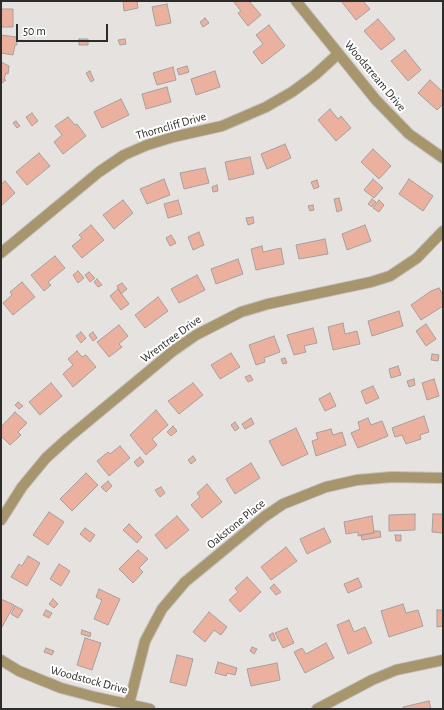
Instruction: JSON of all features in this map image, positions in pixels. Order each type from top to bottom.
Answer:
[{"type":"street","name":"Woodstream Drive","points":[[296,1],[376,100],[398,123],[443,158]]},
{"type":"street","name":"Thorncliff Drive","points":[[1,253],[99,172],[124,155],[173,137],[222,126],[266,107],[292,92],[315,75],[338,54]]},
{"type":"street","name":"Wrentree Drive","points":[[1,520],[22,487],[57,448],[173,351],[196,335],[240,312],[268,304],[371,282],[390,276],[417,258],[443,231]]},
{"type":"street","name":"Oakstone Place","points":[[129,704],[145,641],[162,609],[185,582],[282,504],[326,487],[357,480],[392,477],[443,478]]},
{"type":"street","name":"Woodstock Drive","points":[[1,660],[19,671],[61,688],[150,709]]},
{"type":"street","points":[[317,709],[372,680],[402,669],[443,660]]},
{"type":"building","points":[[123,1],[137,1],[138,8],[124,11]]},
{"type":"building","points":[[233,1],[249,1],[261,15],[248,26],[238,13],[241,11]]},
{"type":"building","points":[[341,1],[363,1],[370,9],[356,20]]},
{"type":"building","points":[[167,4],[171,23],[156,26],[152,7]]},
{"type":"building","points":[[1,9],[13,9],[13,27],[1,27]]},
{"type":"building","points":[[205,18],[209,23],[203,27],[200,22]]},
{"type":"building","points":[[378,19],[395,39],[381,50],[364,31]]},
{"type":"building","points":[[269,25],[285,46],[262,64],[253,52],[263,44],[256,35]]},
{"type":"building","points":[[1,35],[16,37],[17,45],[15,45],[13,55],[1,53]]},
{"type":"building","points":[[79,39],[88,39],[88,45],[79,45]]},
{"type":"building","points":[[125,39],[126,44],[120,45],[118,40]]},
{"type":"building","points":[[405,50],[421,70],[408,81],[391,61]]},
{"type":"building","points":[[1,62],[9,66],[8,74],[6,73],[4,80],[6,80],[2,83],[1,82]]},
{"type":"building","points":[[187,66],[189,72],[179,75],[177,69]]},
{"type":"building","points":[[173,67],[176,80],[157,85],[153,73]]},
{"type":"building","points":[[90,71],[94,80],[91,82],[86,73]]},
{"type":"building","points":[[215,71],[220,87],[196,95],[191,79]]},
{"type":"building","points":[[430,80],[443,92],[443,104],[437,110],[418,93]]},
{"type":"building","points":[[167,87],[171,102],[146,109],[142,94]]},
{"type":"building","points":[[121,99],[129,115],[102,128],[94,112]]},
{"type":"building","points":[[330,109],[338,119],[341,116],[351,128],[336,141],[318,120]]},
{"type":"building","points":[[32,113],[38,121],[32,126],[26,117]]},
{"type":"building","points":[[68,117],[75,125],[77,124],[86,136],[63,154],[54,142],[62,135],[55,126]]},
{"type":"building","points":[[16,121],[20,126],[17,128],[13,123]]},
{"type":"building","points":[[285,144],[291,158],[267,169],[261,154]]},
{"type":"building","points":[[373,149],[391,166],[379,179],[361,162]]},
{"type":"building","points":[[39,153],[50,166],[27,185],[16,172]]},
{"type":"building","points":[[250,157],[254,174],[229,180],[225,162]]},
{"type":"building","points":[[205,168],[209,183],[184,189],[180,173]]},
{"type":"building","points":[[164,179],[170,195],[147,204],[140,189]]},
{"type":"building","points":[[373,179],[383,188],[374,198],[364,190]]},
{"type":"building","points":[[409,179],[433,196],[423,211],[399,194]]},
{"type":"building","points":[[317,180],[319,187],[314,189],[311,182]]},
{"type":"building","points":[[5,181],[15,193],[1,206],[1,184]]},
{"type":"building","points":[[217,185],[218,191],[213,192],[212,187]]},
{"type":"building","points":[[339,198],[342,210],[337,212],[334,199]]},
{"type":"building","points":[[372,199],[376,202],[372,207],[368,204]]},
{"type":"building","points":[[123,200],[133,213],[114,229],[103,215]]},
{"type":"building","points":[[178,200],[182,214],[168,218],[164,204]]},
{"type":"building","points":[[379,200],[384,205],[379,212],[373,208]]},
{"type":"building","points":[[313,205],[314,210],[310,211],[308,206]]},
{"type":"building","points":[[253,217],[254,223],[248,225],[246,218]]},
{"type":"building","points":[[91,225],[104,240],[82,258],[72,246],[82,238],[79,235]]},
{"type":"building","points":[[365,225],[371,241],[347,250],[342,234]]},
{"type":"building","points":[[199,232],[204,245],[193,250],[188,237]]},
{"type":"building","points":[[171,235],[176,243],[170,246],[166,238]]},
{"type":"building","points":[[325,239],[328,254],[299,259],[296,245]]},
{"type":"building","points":[[262,246],[263,252],[281,248],[284,264],[256,270],[251,249]]},
{"type":"building","points":[[55,256],[65,268],[48,282],[51,285],[44,291],[31,275]]},
{"type":"building","points":[[238,259],[243,274],[216,284],[211,269]]},
{"type":"building","points":[[78,271],[84,278],[78,283],[73,275]]},
{"type":"building","points":[[89,272],[95,278],[90,282],[85,275]]},
{"type":"building","points":[[197,275],[205,290],[179,303],[171,289]]},
{"type":"building","points":[[97,279],[102,285],[98,287],[94,282]]},
{"type":"building","points":[[22,282],[35,297],[13,315],[3,303],[12,295],[10,292]]},
{"type":"building","points":[[122,283],[127,289],[121,294],[117,286]]},
{"type":"building","points":[[439,288],[443,295],[443,306],[421,320],[411,305],[431,291]]},
{"type":"building","points":[[118,289],[129,304],[121,310],[110,296]]},
{"type":"building","points":[[158,297],[168,311],[145,328],[135,315]]},
{"type":"building","points":[[399,311],[403,326],[372,336],[368,321]]},
{"type":"building","points":[[343,323],[345,334],[357,331],[360,344],[333,350],[328,327]]},
{"type":"building","points":[[426,324],[436,339],[426,346],[416,331]]},
{"type":"building","points":[[119,325],[128,336],[119,344],[122,347],[109,357],[97,342]]},
{"type":"building","points":[[313,328],[317,343],[304,346],[306,352],[294,355],[287,335]]},
{"type":"building","points":[[81,332],[86,338],[81,343],[76,336]]},
{"type":"building","points":[[93,332],[97,338],[93,341],[89,335]]},
{"type":"building","points":[[274,336],[280,352],[264,358],[265,362],[256,365],[249,345]]},
{"type":"building","points":[[77,351],[82,357],[86,355],[96,367],[73,387],[63,374],[73,365],[68,359]]},
{"type":"building","points":[[231,353],[240,367],[220,379],[211,365]]},
{"type":"building","points":[[432,354],[439,355],[438,361],[431,360]]},
{"type":"building","points":[[285,358],[287,363],[283,364],[281,359]]},
{"type":"building","points":[[398,366],[401,375],[391,378],[389,369]]},
{"type":"building","points":[[250,375],[253,380],[248,382],[245,377]]},
{"type":"building","points":[[414,379],[415,385],[409,387],[407,381]]},
{"type":"building","points":[[434,379],[439,396],[427,400],[422,383]]},
{"type":"building","points":[[51,383],[62,396],[40,415],[29,402]]},
{"type":"building","points":[[193,383],[203,395],[179,414],[168,401]]},
{"type":"building","points":[[373,386],[379,398],[366,404],[361,391]]},
{"type":"building","points":[[330,393],[336,406],[325,411],[319,399]]},
{"type":"building","points":[[18,402],[23,406],[19,409],[15,405]]},
{"type":"building","points":[[156,410],[168,425],[152,439],[157,445],[146,455],[130,435]]},
{"type":"building","points":[[15,412],[27,423],[18,432],[21,435],[10,445],[1,436],[1,427]]},
{"type":"building","points":[[424,416],[429,432],[420,435],[421,439],[406,444],[402,435],[395,437],[392,428]]},
{"type":"building","points":[[251,418],[254,424],[245,429],[242,424]]},
{"type":"building","points":[[368,418],[371,425],[382,421],[388,436],[358,448],[351,433],[360,429],[358,422]]},
{"type":"building","points":[[235,422],[239,428],[235,431],[231,425]]},
{"type":"building","points":[[173,426],[177,431],[171,436],[167,432]]},
{"type":"building","points":[[296,428],[308,454],[282,466],[269,441]]},
{"type":"building","points":[[331,429],[333,435],[342,432],[346,445],[316,456],[312,441],[318,439],[316,433]]},
{"type":"building","points":[[120,446],[130,458],[109,476],[97,461],[108,452],[110,454]]},
{"type":"building","points":[[193,456],[196,460],[191,464],[188,460]]},
{"type":"building","points":[[140,457],[144,462],[138,467],[134,462]]},
{"type":"building","points":[[251,463],[260,478],[235,494],[226,479]]},
{"type":"building","points":[[86,473],[98,485],[72,511],[60,499]]},
{"type":"building","points":[[108,481],[112,486],[106,492],[101,487]]},
{"type":"building","points":[[207,484],[222,502],[202,518],[191,505],[200,497],[197,493]]},
{"type":"building","points":[[161,487],[165,493],[160,497],[155,490]]},
{"type":"building","points":[[49,512],[64,522],[48,545],[33,535]]},
{"type":"building","points":[[415,514],[415,530],[389,531],[389,515]]},
{"type":"building","points":[[433,514],[443,514],[443,533],[432,532]]},
{"type":"building","points":[[177,516],[189,530],[166,549],[155,535]]},
{"type":"building","points":[[372,516],[374,533],[358,536],[358,532],[346,534],[344,522]]},
{"type":"building","points":[[129,524],[142,537],[137,543],[123,530]]},
{"type":"building","points":[[85,528],[95,535],[90,542],[80,534]]},
{"type":"building","points":[[324,528],[331,542],[307,554],[300,539]]},
{"type":"building","points":[[374,531],[380,531],[381,537],[362,540],[361,535],[374,533]]},
{"type":"building","points":[[395,535],[401,535],[401,541],[396,541]]},
{"type":"building","points":[[286,547],[297,561],[271,580],[261,567]]},
{"type":"building","points":[[138,550],[148,559],[139,568],[143,572],[133,583],[119,569]]},
{"type":"building","points":[[28,556],[40,563],[27,586],[11,577],[19,564],[22,566]]},
{"type":"building","points":[[59,564],[70,571],[61,586],[50,579]]},
{"type":"building","points":[[247,577],[261,592],[240,612],[229,600],[238,592],[235,588]]},
{"type":"building","points":[[358,578],[362,587],[348,593],[344,584]]},
{"type":"building","points":[[274,584],[281,592],[276,595],[270,588]]},
{"type":"building","points":[[99,589],[120,599],[108,625],[94,619],[102,600],[96,597]]},
{"type":"building","points":[[1,599],[14,605],[2,627],[1,627]]},
{"type":"building","points":[[53,599],[58,604],[54,608],[49,604]]},
{"type":"building","points":[[403,604],[406,613],[418,610],[423,626],[389,637],[381,611]]},
{"type":"building","points":[[15,606],[23,610],[18,618],[11,614]]},
{"type":"building","points":[[46,610],[52,613],[49,618],[43,615]]},
{"type":"building","points":[[437,610],[443,610],[443,626],[437,627]]},
{"type":"building","points":[[209,612],[227,627],[221,635],[214,630],[205,642],[193,632]]},
{"type":"building","points":[[349,620],[354,632],[365,627],[372,643],[348,654],[337,625]]},
{"type":"building","points":[[287,628],[294,643],[283,648],[275,633]]},
{"type":"building","points":[[82,630],[91,633],[90,637],[81,634]]},
{"type":"building","points":[[273,633],[276,640],[272,641],[269,635]]},
{"type":"building","points":[[85,638],[101,643],[92,670],[77,665]]},
{"type":"building","points":[[326,643],[334,658],[305,673],[294,652],[302,648],[306,654]]},
{"type":"building","points":[[252,647],[257,649],[254,654],[250,651]]},
{"type":"building","points":[[46,648],[54,651],[52,655],[44,652]]},
{"type":"building","points":[[177,655],[193,659],[186,686],[170,682]]},
{"type":"building","points":[[218,662],[237,668],[235,675],[227,673],[226,676],[215,673]]},
{"type":"building","points":[[277,663],[280,680],[251,686],[247,669]]},
{"type":"building","points":[[429,701],[431,709],[404,709],[403,707]]}]
